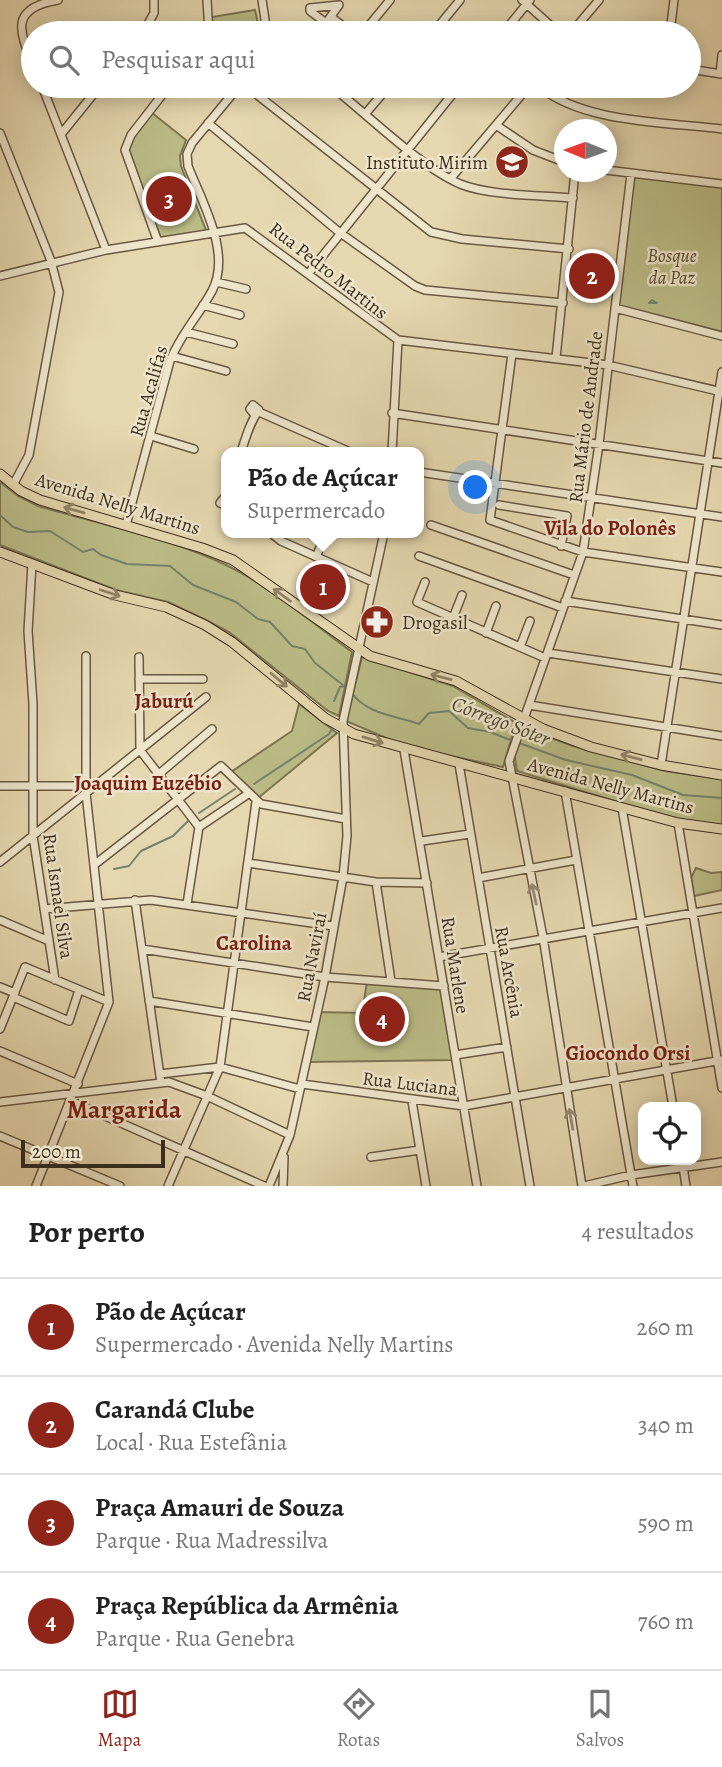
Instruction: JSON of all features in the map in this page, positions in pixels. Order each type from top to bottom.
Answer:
[{"type":"main road","name":"Avenida Nelly Martins","points":[[0,474],[13,485],[40,500],[233,560],[358,649],[386,662],[456,681],[523,720],[591,747],[661,765],[722,775]]},
{"type":"main road","name":"Avenida Nelly Martins","points":[[0,552],[116,596],[166,607],[205,625],[232,642],[325,718],[343,729],[404,750],[621,808],[678,823],[722,829]]},
{"type":"street","points":[[22,21],[33,6],[58,0]]},
{"type":"street","points":[[150,21],[154,13],[153,0]]},
{"type":"street","points":[[207,0],[208,21]]},
{"type":"street","points":[[262,0],[265,21]]},
{"type":"street","points":[[373,21],[390,0]]},
{"type":"street","points":[[443,21],[460,0]]},
{"type":"street","points":[[581,21],[599,0]]},
{"type":"street","points":[[671,21],[674,0]]},
{"type":"street","points":[[512,21],[526,1],[547,21]]},
{"type":"street","points":[[331,17],[336,21]]},
{"type":"street","points":[[701,71],[721,74],[722,55]]},
{"type":"street","points":[[47,98],[106,250]]},
{"type":"street","points":[[62,133],[90,98]]},
{"type":"street","points":[[158,242],[125,150],[135,129],[160,98]]},
{"type":"street","name":"Rua Acalifas","points":[[126,525],[172,356],[216,282],[218,259],[214,233],[188,166],[187,154],[191,143],[229,98]]},
{"type":"street","points":[[261,98],[431,232],[461,239],[569,249]]},
{"type":"street","points":[[347,98],[408,148],[451,178],[472,187],[573,198]]},
{"type":"street","points":[[366,113],[379,98]]},
{"type":"street","points":[[308,274],[449,98]]},
{"type":"street","points":[[451,178],[518,98]]},
{"type":"street","points":[[555,98],[579,109],[722,129]]},
{"type":"street","points":[[208,123],[340,232],[403,280],[425,290],[563,303]]},
{"type":"street","points":[[496,125],[533,150],[554,158]]},
{"type":"street","points":[[0,133],[51,261],[58,300],[29,455],[13,485]]},
{"type":"street","points":[[617,172],[722,184]]},
{"type":"street","name":"Rua Mário de Andrade","points":[[583,1186],[543,937],[509,761],[583,552],[599,444],[631,174]]},
{"type":"street","points":[[556,358],[574,182]]},
{"type":"street","name":"Rua Pedro Martins","points":[[0,276],[51,261],[238,228],[251,231],[398,340],[608,365],[720,391]]},
{"type":"street","points":[[216,282],[246,289]]},
{"type":"street","points":[[203,305],[240,315]]},
{"type":"street","points":[[615,308],[722,336]]},
{"type":"street","points":[[186,332],[233,344]]},
{"type":"street","points":[[392,447],[398,340]]},
{"type":"street","points":[[512,354],[490,520],[583,552],[722,572]]},
{"type":"street","points":[[172,356],[226,371]]},
{"type":"street","points":[[661,765],[722,372]]},
{"type":"street","points":[[243,447],[257,414],[338,447]]},
{"type":"street","points":[[392,414],[722,463]]},
{"type":"street","points":[[151,436],[194,449]]},
{"type":"street","points":[[424,473],[722,517]]},
{"type":"street","points":[[499,505],[567,516],[561,546]]},
{"type":"street","points":[[431,525],[575,575]]},
{"type":"street","points":[[277,538],[373,582]]},
{"type":"street","points":[[316,556],[324,538]]},
{"type":"street","name":"Rua Naviraí","points":[[267,1186],[290,1135],[325,977],[343,877],[346,819],[343,729],[346,700],[383,538]]},
{"type":"street","points":[[419,556],[564,605],[722,625]]},
{"type":"street","name":"Rua Ismael Silva","points":[[32,564],[28,631],[33,705],[33,835],[55,980]]},
{"type":"street","points":[[425,582],[417,602],[486,633],[547,656],[722,679]]},
{"type":"street","points":[[453,618],[462,595]]},
{"type":"street","points":[[486,633],[496,606]]},
{"type":"street","points":[[520,647],[530,621]]},
{"type":"street","points":[[36,1186],[109,1002],[96,902],[86,789],[86,656]]},
{"type":"street","points":[[139,657],[140,750],[199,827],[187,904]]},
{"type":"street","points":[[139,679],[203,679]]},
{"type":"street","points":[[0,862],[86,789],[206,697]]},
{"type":"street","points":[[529,705],[722,736]]},
{"type":"street","points":[[159,774],[212,729]]},
{"type":"street","name":"Rua Marlene","points":[[404,750],[422,841],[477,1186]]},
{"type":"street","name":"Rua Arcênia","points":[[459,764],[530,1186]]},
{"type":"street","points":[[94,866],[221,766],[256,802],[346,819]]},
{"type":"street","points":[[0,786],[86,789]]},
{"type":"street","points":[[565,791],[633,1186]]},
{"type":"street","points":[[199,827],[248,794]]},
{"type":"street","points":[[167,1186],[220,1067],[225,1014],[256,802]]},
{"type":"street","points":[[621,808],[672,1102]]},
{"type":"street","points":[[678,823],[691,913],[720,1061],[722,1088]]},
{"type":"street","points":[[422,841],[470,834]]},
{"type":"street","points":[[478,878],[576,860]]},
{"type":"street","points":[[248,863],[376,882],[427,883]]},
{"type":"street","points":[[376,882],[391,981]]},
{"type":"street","points":[[135,900],[161,1083]]},
{"type":"street","points":[[44,909],[135,900],[187,904],[333,926]]},
{"type":"street","points":[[439,957],[640,920],[722,908]]},
{"type":"street","points":[[0,920],[49,941]]},
{"type":"street","points":[[142,948],[325,977],[444,986]]},
{"type":"street","points":[[0,1029],[2,1017],[25,967],[109,1002]]},
{"type":"street","points":[[0,987],[69,1021],[79,990]]},
{"type":"street","points":[[149,1001],[313,1027]]},
{"type":"street","points":[[455,1055],[507,1047]]},
{"type":"street","points":[[0,1051],[78,1084]]},
{"type":"street","name":"Rua Luciana","points":[[220,1067],[301,1087],[464,1106],[720,1061]]},
{"type":"street","points":[[160,1074],[220,1067]]},
{"type":"street","points":[[0,1101],[73,1097],[161,1083],[177,1084],[290,1135]]},
{"type":"street","points":[[73,1097],[267,1186]]},
{"type":"street","points":[[412,1101],[426,1186]]},
{"type":"street","points":[[0,1136],[120,1186]]},
{"type":"street","points":[[371,1157],[420,1150]]},
{"type":"street","points":[[283,1186],[284,1153]]},
{"type":"street","points":[[701,1163],[722,1162]]},
{"type":"street","points":[[583,1186],[678,1165]]},
{"type":"street","points":[[683,1165],[687,1186]]},
{"type":"green space","points":[[255,10],[257,21],[212,21],[212,17]]},
{"type":"green space","points":[[151,112],[186,140],[180,156],[181,166],[207,233],[158,239],[128,150],[129,142]]},
{"type":"green space","name":"Bosque da Paz","points":[[638,177],[722,187],[722,333],[618,308],[632,180]]},
{"type":"green space","points":[[0,482],[18,496],[38,506],[159,539],[206,556],[275,594],[352,652],[339,716],[328,711],[229,632],[208,621],[168,602],[116,590],[0,545]]},
{"type":"green space","points":[[362,657],[453,686],[516,723],[503,767],[405,746],[346,721]]},
{"type":"green space","points":[[299,704],[337,733],[257,799],[231,772],[292,731]]},
{"type":"green space","points":[[523,728],[573,746],[665,771],[722,779],[722,826],[679,821],[517,771],[514,752]]},
{"type":"green space","points":[[696,868],[711,873],[722,872],[722,890],[694,896],[691,878]]},
{"type":"green space","points":[[367,982],[442,989],[454,1060],[308,1062],[318,1012],[362,1013]]},
{"type":"waterway","points":[[652,300],[657,303],[649,303],[652,300]]},
{"type":"waterway","name":"Córrego Sóter","points":[[0,515],[13,527],[28,532],[50,531],[83,552],[93,549],[101,555],[127,564],[170,566],[193,585],[236,602],[258,619],[270,622],[292,646],[305,649],[315,663],[348,689]]},
{"type":"waterway","points":[[334,701],[340,687],[345,686]]},
{"type":"waterway","name":"Córrego Sóter","points":[[352,693],[365,706],[392,716],[419,724],[429,713],[449,711],[468,728],[490,732],[513,741]]},
{"type":"waterway","points":[[254,784],[329,734],[332,729]]},
{"type":"waterway","name":"Córrego Sóter","points":[[519,743],[566,760],[632,775],[683,795],[722,798]]},
{"type":"waterway","points":[[199,813],[235,789]]},
{"type":"waterway","points":[[114,869],[129,866],[141,851],[173,836],[188,821]]},
{"type":"place","name":"Instituto Mirim","points":[[512,162]]},
{"type":"place","name":"Praça Amauri de Souza","points":[[169,199]]},
{"type":"place","name":"Carandá Clube","points":[[592,276]]},
{"type":"place","name":"Pão de Açúcar","points":[[323,587]]},
{"type":"place","name":"Drogasil","points":[[377,622]]},
{"type":"place","name":"Praça República da Armênia","points":[[382,1019]]},
{"type":"district","name":"Vila do Polonês","points":[[610,528]]},
{"type":"district","name":"Jaburú","points":[[164,701]]},
{"type":"district","name":"Joaquim Euzébio","points":[[148,783]]},
{"type":"district","name":"Carolina","points":[[254,943]]},
{"type":"district","name":"Giocondo Orsi","points":[[628,1053]]},
{"type":"district","name":"Margarida","points":[[124,1109]]}]
